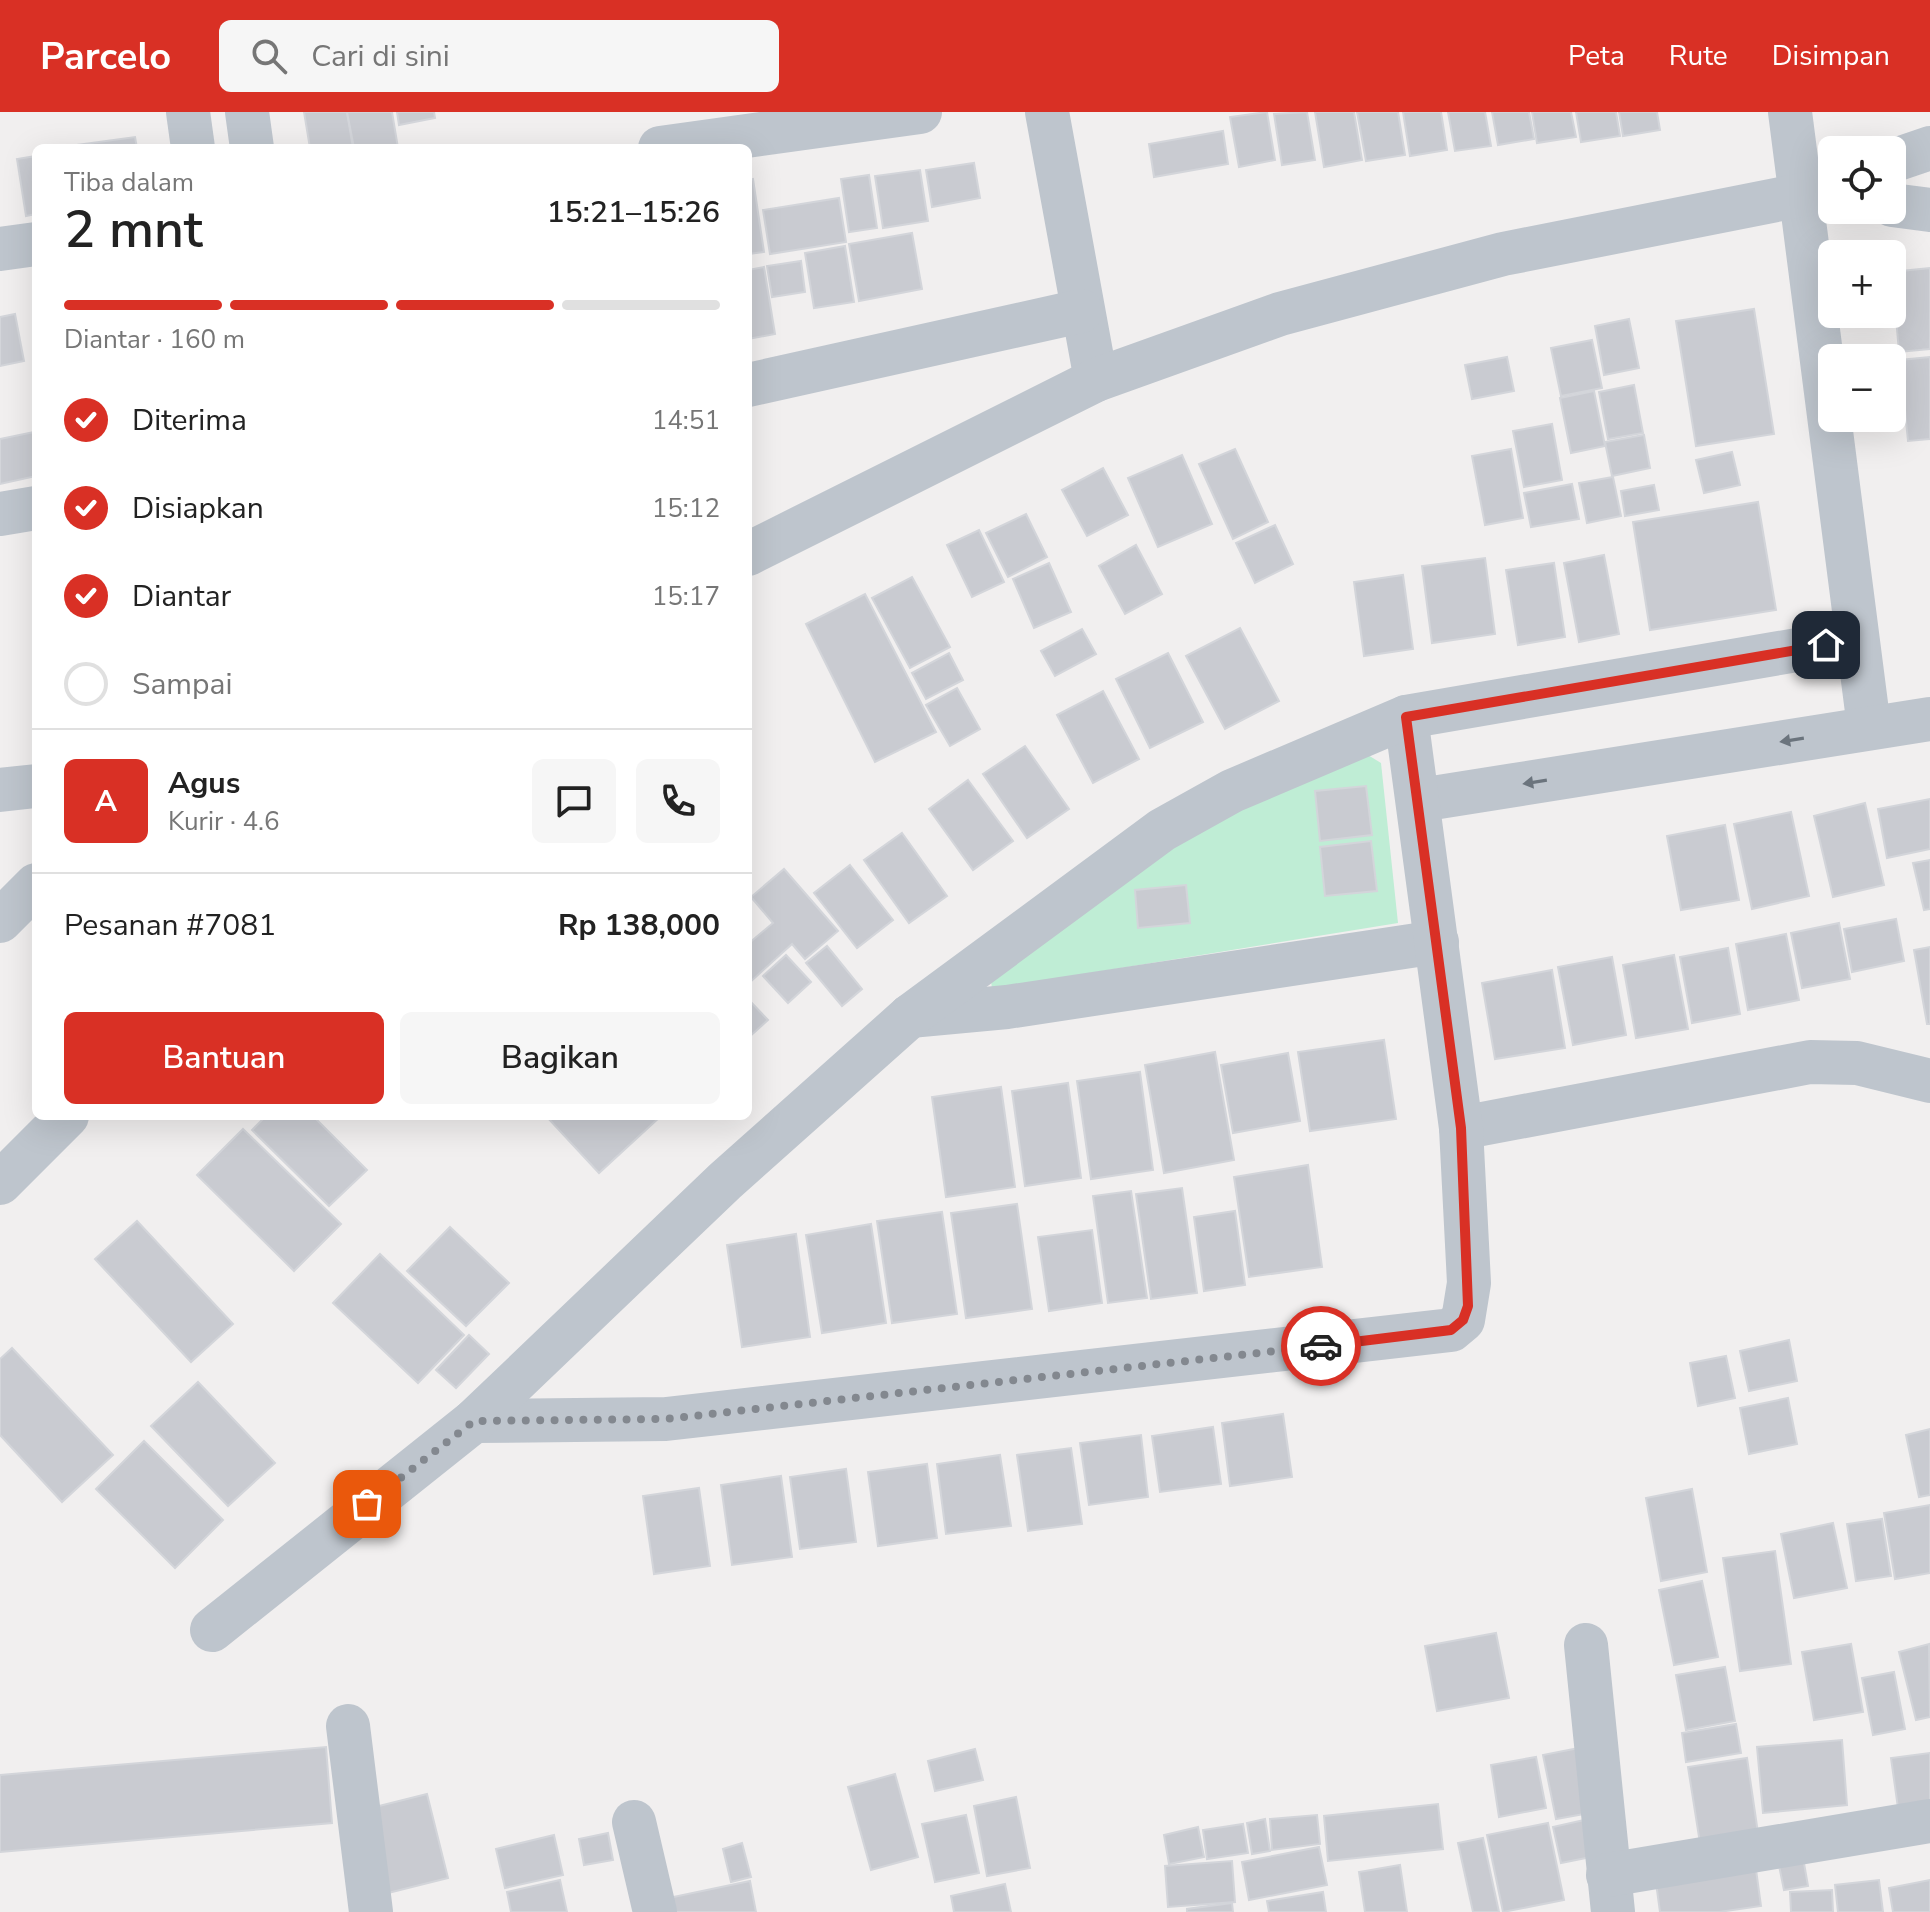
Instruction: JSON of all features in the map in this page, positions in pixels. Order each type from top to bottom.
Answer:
[{"type":"street","points":[[188,112],[192,144]]},
{"type":"street","points":[[247,112],[251,144]]},
{"type":"street","points":[[689,144],[920,112]]},
{"type":"street","points":[[1047,112],[1096,380]]},
{"type":"street","points":[[1790,112],[1818,180]]},
{"type":"street","points":[[1906,156],[1930,148]]},
{"type":"street","points":[[752,552],[1096,380],[1280,314],[1503,254],[1818,193]]},
{"type":"street","points":[[1906,207],[1930,210]]},
{"type":"street","points":[[1825,224],[1855,640],[1869,727]]},
{"type":"street","points":[[0,249],[32,245]]},
{"type":"street","points":[[752,384],[1081,311]]},
{"type":"street","points":[[0,514],[32,509]]},
{"type":"street","points":[[212,1630],[474,1421],[725,1181],[910,1016],[1162,830],[1232,791],[1406,717],[1855,640]]},
{"type":"street","points":[[474,1421],[666,1419],[1451,1330],[1463,1320],[1469,1283],[1461,1128],[1420,800],[1406,717]]},
{"type":"street","points":[[1420,800],[1930,719]]},
{"type":"street","points":[[0,790],[32,786]]},
{"type":"street","points":[[0,921],[32,889]]},
{"type":"street","points":[[910,1016],[1007,1007],[1437,942]]},
{"type":"street","points":[[1461,1128],[1810,1062],[1857,1063],[1930,1081]]},
{"type":"street","points":[[0,1183],[63,1120]]},
{"type":"street","points":[[1586,1645],[1611,1893],[1930,1821]]},
{"type":"street","points":[[348,1726],[371,1912]]},
{"type":"street","points":[[634,1822],[655,1912]]},
{"type":"green space","points":[[1363,752],[1381,763],[1398,923],[992,989],[991,981],[1204,821]]},
{"type":"building","points":[[304,112],[347,112],[352,144],[309,144]]},
{"type":"building","points":[[347,112],[392,112],[397,144],[353,144]]},
{"type":"building","points":[[397,112],[434,112],[435,118],[399,125]]},
{"type":"building","points":[[1267,112],[1275,160],[1239,167],[1230,117]]},
{"type":"building","points":[[1307,112],[1315,160],[1282,165],[1274,114]]},
{"type":"building","points":[[1315,112],[1354,112],[1362,160],[1324,167]]},
{"type":"building","points":[[1357,112],[1398,112],[1405,155],[1366,161]]},
{"type":"building","points":[[1403,112],[1441,112],[1447,150],[1410,156]]},
{"type":"building","points":[[1448,112],[1485,112],[1491,146],[1455,151]]},
{"type":"building","points":[[1492,112],[1529,112],[1534,139],[1498,145]]},
{"type":"building","points":[[1532,112],[1571,112],[1576,137],[1537,143]]},
{"type":"building","points":[[1576,112],[1616,112],[1620,136],[1581,142]]},
{"type":"building","points":[[1619,112],[1657,112],[1660,130],[1623,136]]},
{"type":"building","points":[[1223,131],[1228,164],[1154,177],[1149,144]]},
{"type":"building","points":[[135,137],[136,144],[83,144]]},
{"type":"building","points":[[32,157],[32,215],[26,216],[17,159]]},
{"type":"building","points":[[974,163],[980,198],[932,207],[926,170]]},
{"type":"building","points":[[920,170],[928,221],[883,228],[875,176]]},
{"type":"building","points":[[869,175],[877,228],[849,232],[841,179]]},
{"type":"building","points":[[752,179],[764,252],[752,254]]},
{"type":"building","points":[[839,198],[846,242],[770,254],[763,210]]},
{"type":"building","points":[[912,233],[922,289],[859,301],[849,244]]},
{"type":"building","points":[[845,246],[854,302],[814,308],[805,253]]},
{"type":"building","points":[[801,261],[805,292],[772,297],[767,266]]},
{"type":"building","points":[[764,267],[775,334],[752,338],[752,269]]},
{"type":"building","points":[[1930,268],[1930,349],[1906,351],[1906,344],[1898,344],[1897,328],[1906,328],[1906,271]]},
{"type":"building","points":[[1754,309],[1774,434],[1696,446],[1676,321]]},
{"type":"building","points":[[15,314],[24,361],[0,366],[0,317]]},
{"type":"building","points":[[1629,319],[1639,368],[1604,375],[1595,326]]},
{"type":"building","points":[[1592,340],[1602,388],[1561,396],[1551,348]]},
{"type":"building","points":[[1507,357],[1514,391],[1472,399],[1465,365]]},
{"type":"building","points":[[1930,357],[1930,439],[1908,441],[1906,359]]},
{"type":"building","points":[[1634,385],[1643,433],[1608,439],[1599,392]]},
{"type":"building","points":[[1594,391],[1605,446],[1571,453],[1560,398]]},
{"type":"building","points":[[1552,424],[1562,480],[1524,487],[1513,431]]},
{"type":"building","points":[[32,432],[32,477],[0,484],[0,439]]},
{"type":"building","points":[[1644,435],[1650,468],[1612,476],[1605,442]]},
{"type":"building","points":[[1235,449],[1268,522],[1233,539],[1199,464]]},
{"type":"building","points":[[1511,449],[1523,518],[1485,525],[1472,456]]},
{"type":"building","points":[[1732,452],[1740,485],[1704,493],[1696,460]]},
{"type":"building","points":[[1182,455],[1212,524],[1158,547],[1128,478]]},
{"type":"building","points":[[1103,468],[1128,515],[1087,536],[1062,490]]},
{"type":"building","points":[[1613,477],[1621,516],[1587,523],[1579,483]]},
{"type":"building","points":[[1572,484],[1579,519],[1531,527],[1524,493]]},
{"type":"building","points":[[1654,485],[1659,510],[1625,516],[1621,491]]},
{"type":"building","points":[[1758,502],[1776,610],[1650,630],[1633,522]]},
{"type":"building","points":[[1026,514],[1047,557],[1008,577],[986,533]]},
{"type":"building","points":[[1275,525],[1293,564],[1255,583],[1236,543]]},
{"type":"building","points":[[979,530],[1004,582],[972,597],[947,545]]},
{"type":"building","points":[[1136,545],[1162,594],[1125,614],[1099,566]]},
{"type":"building","points":[[1604,555],[1619,634],[1579,642],[1564,563]]},
{"type":"building","points":[[1485,558],[1495,634],[1432,643],[1422,566]]},
{"type":"building","points":[[1049,563],[1071,612],[1034,628],[1013,579]]},
{"type":"building","points":[[1554,563],[1565,637],[1518,645],[1506,570]]},
{"type":"building","points":[[1403,575],[1413,649],[1364,656],[1354,582]]},
{"type":"building","points":[[912,577],[950,647],[910,668],[872,598]]},
{"type":"building","points":[[865,594],[936,732],[875,762],[806,624]]},
{"type":"building","points":[[1240,628],[1279,701],[1225,729],[1186,656]]},
{"type":"building","points":[[1082,629],[1096,654],[1055,676],[1041,651]]},
{"type":"building","points":[[949,653],[963,680],[926,699],[912,673]]},
{"type":"building","points":[[1168,653],[1203,722],[1150,748],[1116,679]]},
{"type":"building","points":[[957,688],[980,729],[950,746],[926,705]]},
{"type":"building","points":[[1103,691],[1139,759],[1093,783],[1057,715]]},
{"type":"building","points":[[1025,746],[1069,809],[1027,838],[983,774]]},
{"type":"building","points":[[968,780],[1013,841],[973,870],[929,809]]},
{"type":"building","points":[[1366,786],[1372,835],[1320,841],[1315,791]]},
{"type":"building","points":[[1930,799],[1930,849],[1887,858],[1878,809]]},
{"type":"building","points":[[1865,803],[1884,885],[1833,897],[1814,816]]},
{"type":"building","points":[[1791,812],[1809,896],[1752,909],[1734,824]]},
{"type":"building","points":[[1725,825],[1739,900],[1681,910],[1667,836]]},
{"type":"building","points":[[902,833],[947,896],[909,923],[864,860]]},
{"type":"building","points":[[1371,841],[1377,891],[1325,896],[1320,847]]},
{"type":"building","points":[[1930,860],[1930,909],[1924,910],[1913,863]]},
{"type":"building","points":[[850,865],[893,920],[857,948],[814,893]]},
{"type":"building","points":[[784,869],[838,931],[805,959],[792,944],[752,980],[752,941],[773,923],[752,896]]},
{"type":"building","points":[[1186,885],[1190,923],[1138,928],[1135,890]]},
{"type":"building","points":[[1896,919],[1904,961],[1852,972],[1844,929]]},
{"type":"building","points":[[1839,923],[1850,979],[1802,988],[1791,933]]},
{"type":"building","points":[[1786,934],[1799,1000],[1748,1010],[1736,944]]},
{"type":"building","points":[[827,946],[862,989],[842,1006],[806,963]]},
{"type":"building","points":[[1930,947],[1930,1024],[1927,1024],[1914,950]]},
{"type":"building","points":[[1728,948],[1740,1014],[1692,1023],[1680,957]]},
{"type":"building","points":[[786,955],[811,982],[788,1003],[763,976]]},
{"type":"building","points":[[1674,955],[1688,1029],[1636,1038],[1623,965]]},
{"type":"building","points":[[1612,957],[1626,1035],[1573,1045],[1558,967]]},
{"type":"building","points":[[1552,970],[1565,1048],[1495,1059],[1482,983]]},
{"type":"building","points":[[752,1003],[768,1020],[752,1034]]},
{"type":"building","points":[[1384,1040],[1396,1119],[1310,1131],[1298,1052]]},
{"type":"building","points":[[1215,1052],[1234,1160],[1164,1173],[1145,1065]]},
{"type":"building","points":[[1288,1053],[1300,1121],[1233,1133],[1221,1065]]},
{"type":"building","points":[[1140,1072],[1153,1170],[1091,1179],[1077,1081]]},
{"type":"building","points":[[1068,1083],[1081,1178],[1025,1186],[1012,1091]]},
{"type":"building","points":[[1001,1087],[1015,1187],[946,1197],[932,1097]]},
{"type":"building","points":[[262,1120],[317,1120],[367,1170],[329,1206],[252,1130]]},
{"type":"building","points":[[550,1120],[657,1120],[599,1173]]},
{"type":"building","points":[[243,1129],[341,1224],[294,1271],[197,1175]]},
{"type":"building","points":[[1308,1165],[1322,1267],[1249,1277],[1234,1177]]},
{"type":"building","points":[[1182,1188],[1197,1293],[1151,1299],[1136,1194]]},
{"type":"building","points":[[1131,1191],[1147,1298],[1108,1303],[1093,1196]]},
{"type":"building","points":[[1017,1204],[1032,1309],[966,1318],[951,1213]]},
{"type":"building","points":[[1235,1211],[1245,1285],[1204,1291],[1194,1217]]},
{"type":"building","points":[[942,1212],[957,1314],[892,1323],[877,1221]]},
{"type":"building","points":[[137,1221],[233,1324],[191,1362],[95,1259]]},
{"type":"building","points":[[871,1224],[886,1323],[822,1333],[806,1235]]},
{"type":"building","points":[[450,1227],[509,1283],[466,1326],[407,1271]]},
{"type":"building","points":[[1092,1230],[1102,1303],[1049,1311],[1038,1237]]},
{"type":"building","points":[[796,1234],[810,1337],[742,1347],[727,1245]]},
{"type":"building","points":[[380,1254],[464,1335],[418,1383],[333,1303]]},
{"type":"building","points":[[469,1335],[489,1354],[456,1388],[436,1370]]},
{"type":"building","points":[[1789,1340],[1797,1381],[1749,1391],[1740,1351]]},
{"type":"building","points":[[12,1348],[113,1455],[62,1502],[0,1435],[0,1359]]},
{"type":"building","points":[[1726,1356],[1735,1398],[1698,1406],[1690,1363]]},
{"type":"building","points":[[198,1382],[275,1463],[228,1506],[151,1426]]},
{"type":"building","points":[[1788,1398],[1797,1444],[1749,1454],[1740,1408]]},
{"type":"building","points":[[1283,1414],[1292,1477],[1230,1486],[1222,1423]]},
{"type":"building","points":[[1213,1427],[1221,1484],[1160,1492],[1152,1436]]},
{"type":"building","points":[[1930,1429],[1930,1495],[1919,1497],[1906,1435]]},
{"type":"building","points":[[1141,1435],[1148,1497],[1089,1505],[1080,1443]]},
{"type":"building","points":[[144,1441],[223,1520],[175,1568],[96,1489]]},
{"type":"building","points":[[1071,1448],[1082,1524],[1028,1531],[1017,1455]]},
{"type":"building","points":[[1000,1455],[1011,1526],[946,1534],[937,1464]]},
{"type":"building","points":[[927,1464],[937,1538],[878,1546],[868,1472]]},
{"type":"building","points":[[846,1469],[856,1542],[800,1549],[790,1477]]},
{"type":"building","points":[[781,1476],[792,1557],[732,1565],[721,1485]]},
{"type":"building","points":[[699,1488],[710,1566],[654,1574],[643,1496]]},
{"type":"building","points":[[1692,1489],[1707,1572],[1661,1581],[1646,1498]]},
{"type":"building","points":[[1930,1505],[1930,1573],[1895,1579],[1884,1513]]},
{"type":"building","points":[[1882,1519],[1891,1576],[1856,1581],[1847,1524]]},
{"type":"building","points":[[1833,1523],[1847,1588],[1794,1598],[1781,1534]]},
{"type":"building","points":[[1775,1551],[1791,1664],[1740,1671],[1723,1558]]},
{"type":"building","points":[[1702,1581],[1718,1657],[1674,1665],[1659,1590]]},
{"type":"building","points":[[1496,1633],[1509,1698],[1437,1711],[1425,1646]]},
{"type":"building","points":[[1851,1644],[1863,1712],[1814,1720],[1802,1652]]},
{"type":"building","points":[[1929,1644],[1930,1717],[1916,1720],[1899,1652]]},
{"type":"building","points":[[1725,1667],[1735,1721],[1686,1730],[1676,1675]]},
{"type":"building","points":[[1894,1672],[1905,1729],[1873,1735],[1862,1678]]},
{"type":"building","points":[[1736,1724],[1741,1753],[1686,1762],[1682,1733]]},
{"type":"building","points":[[1842,1740],[1847,1805],[1763,1813],[1757,1747]]},
{"type":"building","points":[[1589,1746],[1601,1811],[1556,1819],[1543,1755]]},
{"type":"building","points":[[326,1747],[332,1823],[0,1852],[0,1775]]},
{"type":"building","points":[[975,1749],[983,1780],[935,1791],[928,1761]]},
{"type":"building","points":[[1930,1753],[1930,1803],[1898,1808],[1891,1758]]},
{"type":"building","points":[[1536,1757],[1546,1808],[1499,1817],[1491,1765]]},
{"type":"building","points":[[1747,1758],[1758,1833],[1700,1843],[1688,1767]]},
{"type":"building","points":[[895,1774],[918,1857],[871,1870],[848,1787]]},
{"type":"building","points":[[427,1794],[448,1878],[388,1893],[367,1809]]},
{"type":"building","points":[[1016,1797],[1030,1868],[987,1876],[974,1806]]},
{"type":"building","points":[[1438,1804],[1443,1849],[1328,1861],[1324,1816]]},
{"type":"building","points":[[966,1815],[979,1873],[935,1882],[922,1824]]},
{"type":"building","points":[[1317,1815],[1320,1844],[1272,1850],[1270,1819]]},
{"type":"building","points":[[1593,1818],[1601,1855],[1561,1863],[1553,1827]]},
{"type":"building","points":[[1265,1819],[1270,1851],[1252,1854],[1247,1823]]},
{"type":"building","points":[[1548,1823],[1564,1900],[1503,1912],[1487,1835]]},
{"type":"building","points":[[1243,1824],[1248,1853],[1207,1859],[1203,1830]]},
{"type":"building","points":[[1198,1827],[1204,1857],[1169,1864],[1164,1835]]},
{"type":"building","points":[[608,1833],[613,1860],[584,1865],[579,1839]]},
{"type":"building","points":[[554,1835],[563,1875],[505,1888],[496,1849]]},
{"type":"building","points":[[1483,1838],[1499,1912],[1473,1912],[1458,1843]]},
{"type":"building","points":[[742,1843],[751,1877],[731,1882],[723,1849]]},
{"type":"building","points":[[1801,1846],[1808,1886],[1784,1890],[1776,1851]]},
{"type":"building","points":[[1319,1847],[1327,1885],[1249,1900],[1242,1862]]},
{"type":"building","points":[[1754,1855],[1761,1906],[1719,1912],[1660,1912],[1654,1868]]},
{"type":"building","points":[[1232,1861],[1235,1902],[1168,1907],[1165,1866]]},
{"type":"building","points":[[1400,1865],[1407,1912],[1365,1912],[1359,1872]]},
{"type":"building","points":[[560,1880],[567,1912],[511,1912],[507,1892]]},
{"type":"building","points":[[1879,1880],[1883,1912],[1838,1912],[1835,1885]]},
{"type":"building","points":[[1930,1880],[1930,1912],[1893,1912],[1889,1888]]},
{"type":"building","points":[[750,1881],[756,1912],[662,1912],[659,1900]]},
{"type":"building","points":[[1005,1884],[1011,1912],[954,1912],[951,1896]]},
{"type":"building","points":[[1832,1890],[1833,1912],[1791,1912],[1790,1892]]},
{"type":"building","points":[[1323,1892],[1326,1912],[1269,1912],[1267,1901]]},
{"type":"building","points":[[1232,1903],[1233,1912],[1187,1912],[1187,1909]]},
{"type":"way so far","points":[[367,1504],[474,1421],[666,1419],[1321,1346]]},
{"type":"route","points":[[1321,1346],[1451,1330],[1463,1320],[1468,1306],[1461,1128],[1420,800],[1406,717],[1826,645]]}]
